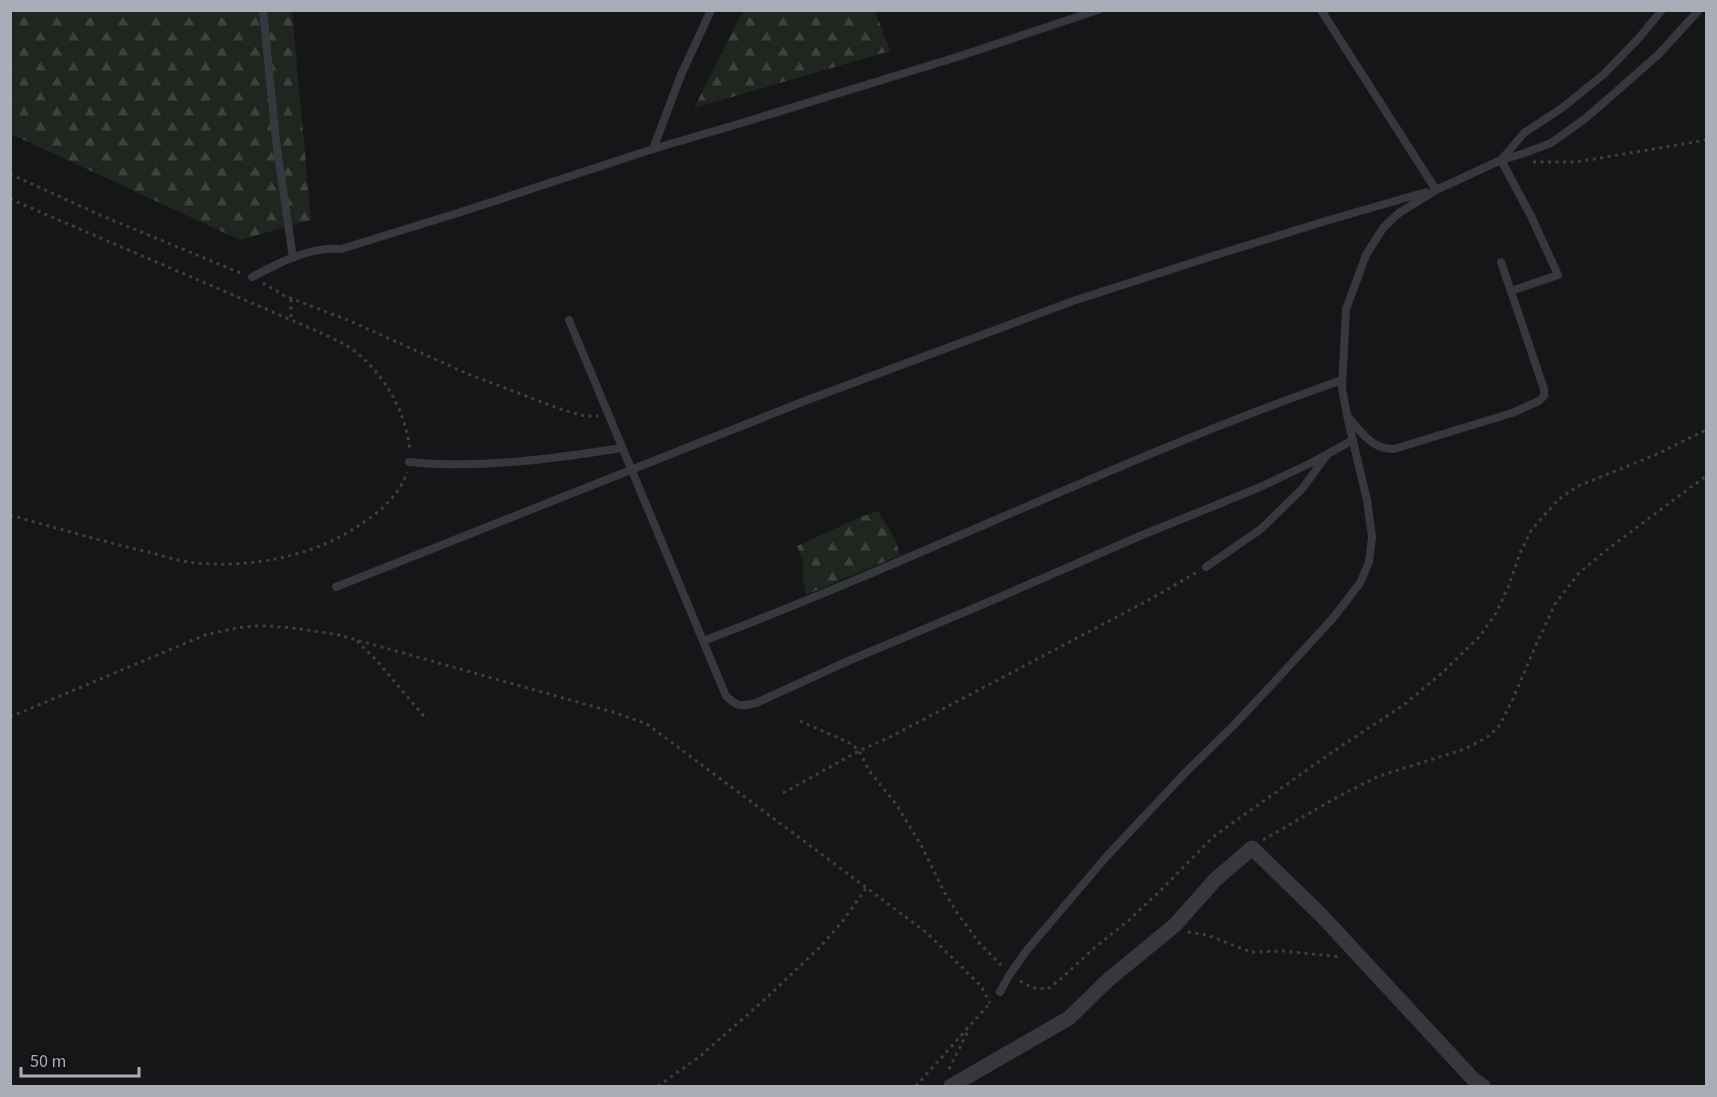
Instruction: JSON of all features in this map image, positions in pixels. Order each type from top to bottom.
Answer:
[{"type":"street","points":[[949,1081],[1069,1018],[1108,980],[1175,925],[1215,880],[1252,848],[1321,915],[1474,1080],[1483,1086]]},
{"type":"lane","points":[[263,10],[276,141],[293,258]]},
{"type":"lane","points":[[653,149],[681,75],[711,10]]},
{"type":"lane","points":[[252,277],[293,258],[328,248],[341,249],[653,149],[924,68],[1098,10]]},
{"type":"lane","points":[[1321,10],[1436,190]]},
{"type":"lane","points":[[1501,160],[1524,133],[1562,108],[1604,74],[1662,10]]},
{"type":"lane","points":[[1000,992],[1010,974],[1054,917],[1107,856],[1280,677],[1333,618],[1360,583],[1369,562],[1372,537],[1367,500],[1342,388],[1346,309],[1366,255],[1383,228],[1399,213],[1436,190],[1501,160],[1551,143],[1586,118],[1659,54],[1699,10]]},
{"type":"lane","points":[[1501,160],[1531,216],[1558,275],[1511,291]]},
{"type":"lane","points":[[336,587],[802,402],[1073,301],[1241,247],[1436,190]]},
{"type":"lane","points":[[1347,415],[1364,436],[1376,445],[1394,449],[1512,412],[1539,401],[1544,396],[1544,389],[1501,262]]},
{"type":"lane","points":[[569,320],[726,696],[742,707],[756,703],[848,661],[1140,536],[1258,488],[1353,440]]},
{"type":"lane","points":[[703,641],[783,611],[1107,472],[1281,401],[1342,380]]},
{"type":"lane","points":[[409,462],[509,463],[622,448]]},
{"type":"lane","points":[[1206,567],[1261,528],[1302,489],[1329,453]]},
{"type":"path","points":[[1501,160],[1545,163],[1576,162],[1707,140]]},
{"type":"path","points":[[10,174],[100,215],[252,277],[291,298],[350,321],[468,374],[562,410],[585,416],[609,417]]},
{"type":"path","points":[[10,199],[350,347],[387,385],[402,414],[409,440],[410,457],[406,475],[393,496],[374,516],[323,545],[285,557],[252,562],[195,563],[121,546],[10,514]]},
{"type":"path","points":[[291,298],[291,321]]},
{"type":"path","points":[[800,721],[852,744],[859,751],[870,772],[896,804],[943,890],[980,944],[1010,974],[1032,988],[1048,989],[1162,889],[1213,837],[1404,704],[1443,672],[1480,636],[1496,614],[1532,529],[1558,499],[1578,486],[1655,455],[1707,430]]},
{"type":"path","points":[[1252,848],[1288,824],[1379,776],[1465,749],[1489,736],[1499,726],[1512,701],[1556,604],[1579,573],[1609,548],[1707,476]]},
{"type":"path","points":[[783,793],[1149,600],[1206,567]]},
{"type":"path","points":[[10,717],[205,635],[234,628],[259,626],[299,629],[356,639],[601,708],[647,724],[867,887],[927,933],[981,986],[990,1003]]},
{"type":"path","points":[[356,639],[427,720]]},
{"type":"path","points":[[658,1086],[699,1057],[811,955],[842,922],[867,887]]},
{"type":"path","points":[[1175,925],[1187,932],[1207,935],[1251,952],[1284,951],[1362,959]]},
{"type":"path","points":[[916,1086],[1000,992]]},
{"type":"path","points":[[949,1081],[971,1025]]},
{"type":"green space","points":[[11,11],[292,11],[311,220],[240,240],[11,134]]},
{"type":"green space","points":[[743,11],[875,11],[890,51],[694,108]]},
{"type":"green space","points":[[878,511],[894,537],[900,555],[806,595],[803,561],[797,546]]}]
